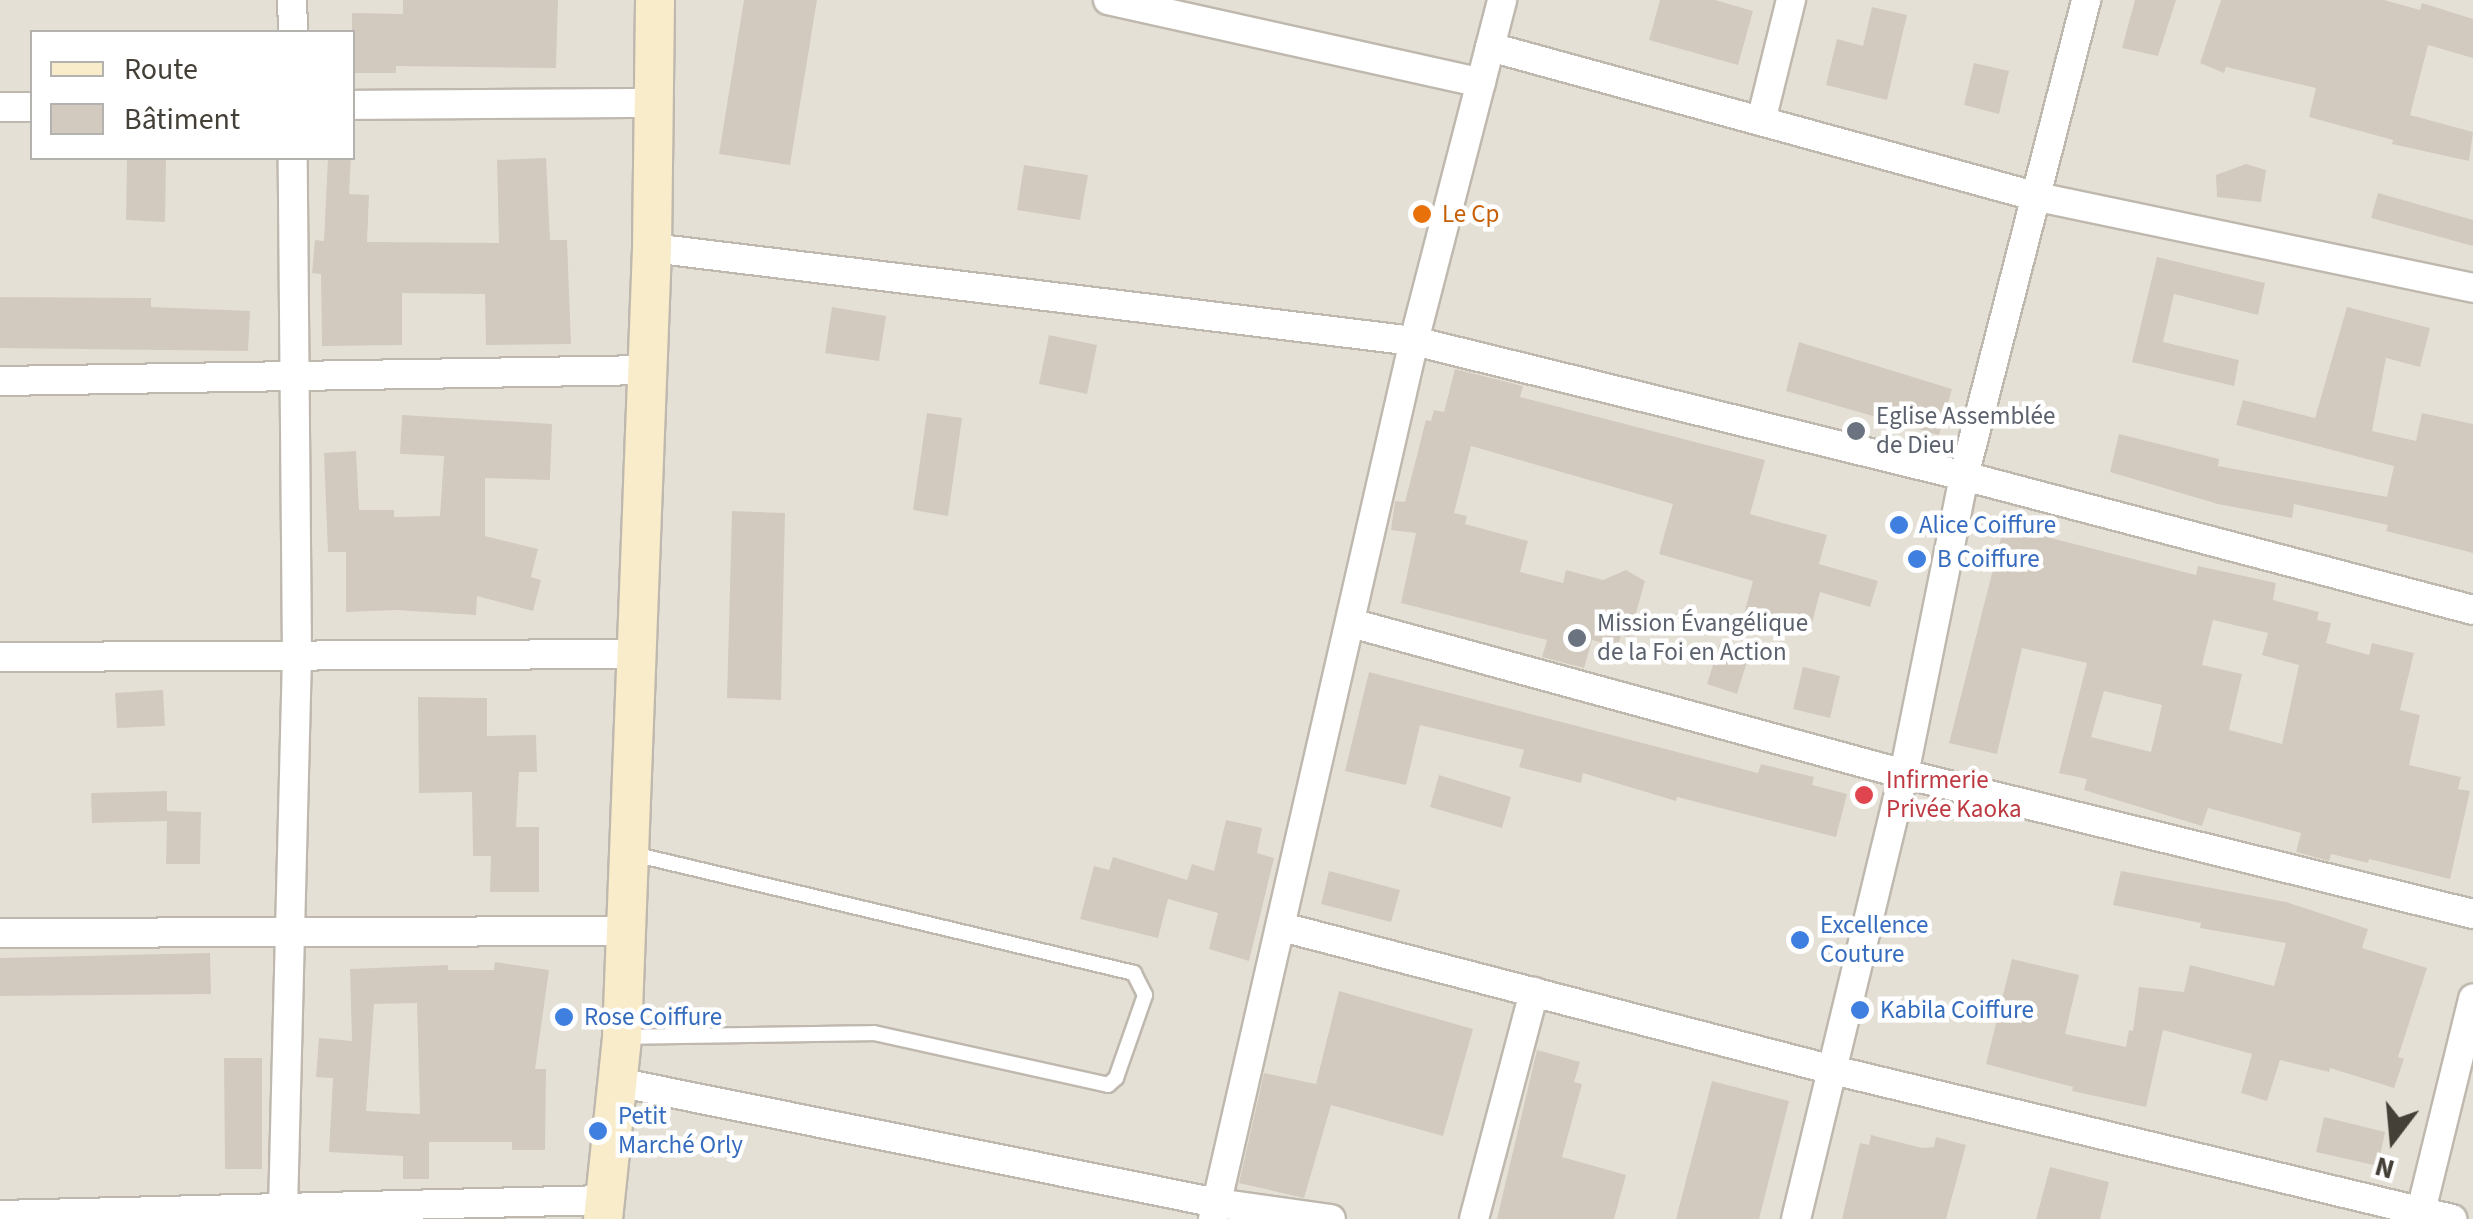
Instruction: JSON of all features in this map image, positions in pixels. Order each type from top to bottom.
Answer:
[{"type":"street","points":[[292,0],[292,30]]},
{"type":"street","points":[[0,1216],[283,1209],[604,1209],[622,1037],[630,853],[652,248],[655,0]]},
{"type":"street","points":[[1108,0],[1481,83]]},
{"type":"street","points":[[1215,1211],[1414,341],[1502,0]]},
{"type":"street","points":[[1761,121],[1792,0]]},
{"type":"street","points":[[1796,1219],[1904,774],[1964,476],[2086,0]]},
{"type":"street","points":[[1490,46],[2038,197],[2473,288]]},
{"type":"street","points":[[355,105],[654,103]]},
{"type":"street","points":[[0,107],[30,107]]},
{"type":"street","points":[[283,1209],[297,656],[294,160]]},
{"type":"street","points":[[652,248],[1414,341],[1964,476],[2473,610]]},
{"type":"street","points":[[0,381],[648,370]]},
{"type":"street","points":[[1351,623],[1904,774],[2473,914]]},
{"type":"street","points":[[0,657],[637,654]]},
{"type":"street","points":[[1282,927],[1833,1070],[2420,1215],[2452,1219]]},
{"type":"street","points":[[0,933],[626,931]]},
{"type":"street","points":[[1474,1219],[1534,992]]},
{"type":"street","points":[[2420,1215],[2473,999]]},
{"type":"street","points":[[617,1082],[1215,1211],[1331,1219]]},
{"type":"lane","points":[[622,1037],[874,1033],[1108,1084],[1116,1078],[1145,994],[1134,972],[630,853]]},
{"type":"shaded area","points":[[0,0],[2473,0],[2473,1219],[0,1219]]},
{"type":"building","points":[[403,0],[558,0],[556,68],[396,66],[396,73],[355,73],[352,13],[403,14]]},
{"type":"building","points":[[744,0],[817,0],[790,165],[719,154]]},
{"type":"building","points":[[1660,0],[1715,0],[1753,11],[1738,65],[1649,40]]},
{"type":"building","points":[[2135,0],[2176,0],[2158,56],[2122,48]]},
{"type":"building","points":[[2221,0],[2384,0],[2420,10],[2422,3],[2473,19],[2473,58],[2428,45],[2410,115],[2473,132],[2469,161],[2392,144],[2393,140],[2309,117],[2316,88],[2226,67],[2224,73],[2200,63]]},
{"type":"building","points":[[1872,7],[1907,15],[1887,100],[1826,85],[1837,39],[1863,46]]},
{"type":"building","points":[[1974,63],[2009,71],[1999,114],[1964,105]]},
{"type":"building","points":[[546,158],[550,240],[567,240],[571,344],[486,345],[485,294],[402,293],[402,345],[322,346],[321,274],[312,273],[315,240],[324,241],[328,160],[351,160],[349,194],[369,195],[367,242],[499,243],[497,160]]},
{"type":"building","points":[[127,160],[166,160],[165,222],[126,220]]},
{"type":"building","points":[[2246,164],[2266,170],[2261,202],[2217,197],[2216,175]]},
{"type":"building","points":[[1024,165],[1088,175],[1080,220],[1017,210]]},
{"type":"building","points":[[2378,193],[2473,220],[2473,246],[2371,218]]},
{"type":"building","points":[[2157,257],[2265,283],[2258,315],[2174,294],[2163,342],[2239,360],[2234,386],[2132,362]]},
{"type":"building","points":[[0,297],[151,298],[151,307],[250,311],[248,351],[0,348]]},
{"type":"building","points":[[832,307],[886,316],[879,361],[825,353]]},
{"type":"building","points":[[2347,307],[2430,328],[2420,367],[2386,358],[2372,431],[2416,441],[2422,413],[2473,424],[2473,553],[2386,531],[2388,525],[2294,504],[2292,518],[2218,504],[2110,472],[2119,434],[2219,459],[2218,466],[2387,497],[2394,466],[2236,425],[2243,400],[2315,418]]},
{"type":"building","points":[[1049,335],[1097,345],[1087,394],[1039,384]]},
{"type":"building","points":[[1799,342],[1952,389],[1939,435],[1786,391]]},
{"type":"building","points":[[1455,369],[1523,386],[1520,397],[1765,460],[1750,514],[1827,535],[1819,564],[1878,581],[1870,607],[1820,592],[1810,631],[1744,614],[1753,581],[1659,554],[1673,504],[1471,446],[1454,513],[1467,516],[1465,524],[1528,541],[1520,572],[1563,583],[1566,570],[1603,580],[1626,570],[1645,581],[1629,637],[1621,635],[1618,647],[1592,640],[1584,668],[1542,657],[1547,640],[1401,603],[1416,533],[1391,530],[1395,501],[1405,502],[1426,420],[1431,421],[1434,410],[1444,412]]},
{"type":"building","points":[[927,413],[962,418],[948,516],[913,510]]},
{"type":"building","points":[[402,415],[552,424],[550,480],[485,478],[485,536],[538,549],[531,577],[541,580],[533,611],[477,596],[476,615],[396,610],[346,612],[346,552],[328,552],[324,453],[356,451],[359,510],[394,510],[394,517],[440,516],[444,456],[400,454]]},
{"type":"building","points":[[732,511],[785,513],[781,700],[727,698]]},
{"type":"building","points":[[2004,526],[2196,575],[2198,566],[2276,583],[2273,600],[2319,612],[2317,620],[2331,623],[2326,643],[2369,655],[2372,643],[2414,653],[2400,710],[2420,715],[2409,765],[2461,777],[2458,789],[2470,791],[2450,879],[2369,859],[2368,863],[2331,854],[2329,861],[2296,852],[2301,833],[2208,808],[2202,826],[2084,790],[2087,779],[2059,773],[2087,663],[2022,648],[1997,754],[1949,743]],"holes":[[[2213,620],[2268,633],[2262,655],[2299,665],[2282,744],[2229,730],[2242,674],[2202,665]],[[2104,691],[2162,705],[2151,752],[2091,737]]]},
{"type":"building","points":[[1720,643],[1750,652],[1737,694],[1707,684]]},
{"type":"building","points":[[1803,667],[1840,676],[1830,718],[1793,709]]},
{"type":"building","points":[[1369,672],[1758,773],[1761,764],[1814,777],[1812,785],[1847,794],[1836,837],[1677,797],[1676,801],[1583,773],[1581,783],[1519,767],[1524,750],[1420,725],[1406,785],[1345,771]]},
{"type":"building","points":[[163,690],[165,726],[117,728],[115,693]]},
{"type":"building","points":[[418,697],[487,698],[487,736],[536,735],[537,772],[519,772],[516,827],[539,827],[539,892],[490,892],[491,856],[473,856],[472,792],[419,793]]},
{"type":"building","points":[[1439,775],[1511,797],[1502,828],[1430,807]]},
{"type":"building","points":[[167,791],[167,811],[201,812],[200,864],[166,864],[167,821],[92,823],[91,793]]},
{"type":"building","points":[[1226,820],[1262,828],[1257,853],[1274,858],[1249,961],[1209,949],[1218,913],[1168,899],[1158,938],[1080,919],[1094,866],[1109,870],[1113,857],[1187,880],[1192,864],[1214,871]]},
{"type":"building","points":[[1329,871],[1400,890],[1391,922],[1321,904]]},
{"type":"building","points":[[2121,871],[2286,902],[2368,929],[2362,948],[2427,968],[2398,1057],[2404,1059],[2394,1088],[2330,1068],[2329,1072],[2280,1060],[2267,1101],[2241,1093],[2252,1054],[2163,1030],[2146,1107],[2072,1091],[2073,1087],[1986,1064],[2012,959],[2079,975],[2065,1034],[2126,1047],[2129,1030],[2133,1031],[2139,987],[2184,992],[2190,965],[2274,986],[2286,943],[2200,928],[2201,923],[2113,905]]},
{"type":"building","points":[[210,953],[211,994],[0,996],[0,958]]},
{"type":"building","points":[[495,962],[549,970],[535,1069],[546,1069],[545,1150],[512,1150],[512,1142],[429,1142],[429,1179],[403,1179],[403,1156],[329,1152],[333,1078],[316,1077],[319,1038],[352,1041],[350,969],[448,965],[448,970],[494,970]],"holes":[[[417,1003],[420,1114],[366,1111],[374,1004]]]},
{"type":"building","points":[[1339,991],[1473,1029],[1443,1136],[1331,1105],[1304,1198],[1239,1183],[1264,1073],[1316,1084]]},
{"type":"building","points":[[1537,1050],[1580,1062],[1574,1082],[1582,1084],[1562,1157],[1626,1175],[1614,1219],[1497,1219]]},
{"type":"building","points":[[224,1058],[262,1058],[262,1169],[225,1169]]},
{"type":"building","points":[[1712,1081],[1789,1101],[1759,1219],[1676,1219]]},
{"type":"building","points":[[2324,1117],[2385,1132],[2378,1166],[2316,1152]]},
{"type":"building","points":[[1871,1135],[1922,1148],[1934,1147],[1936,1137],[1966,1145],[1946,1219],[1842,1219],[1860,1143],[1869,1145]]},
{"type":"building","points":[[2050,1167],[2109,1182],[2100,1219],[2036,1219]]},
{"type":"place","name":"Le Cp","points":[[1422,214]]},
{"type":"place","name":"Eglise Assemblée de Dieu","points":[[1856,431]]},
{"type":"place","name":"Alice Coiffure","points":[[1899,525]]},
{"type":"place","name":"B Coiffure","points":[[1917,559]]},
{"type":"place","name":"Mission Évangélique de la Foi en Action","points":[[1577,638]]},
{"type":"place","name":"Infirmerie Privée Kaoka","points":[[1864,795]]},
{"type":"place","name":"Excellence Couture","points":[[1800,940]]},
{"type":"place","name":"Kabila Coiffure","points":[[1860,1010]]},
{"type":"place","name":"Rose Coiffure","points":[[564,1017]]},
{"type":"place","name":"Petit Marché Orly","points":[[598,1131]]}]
